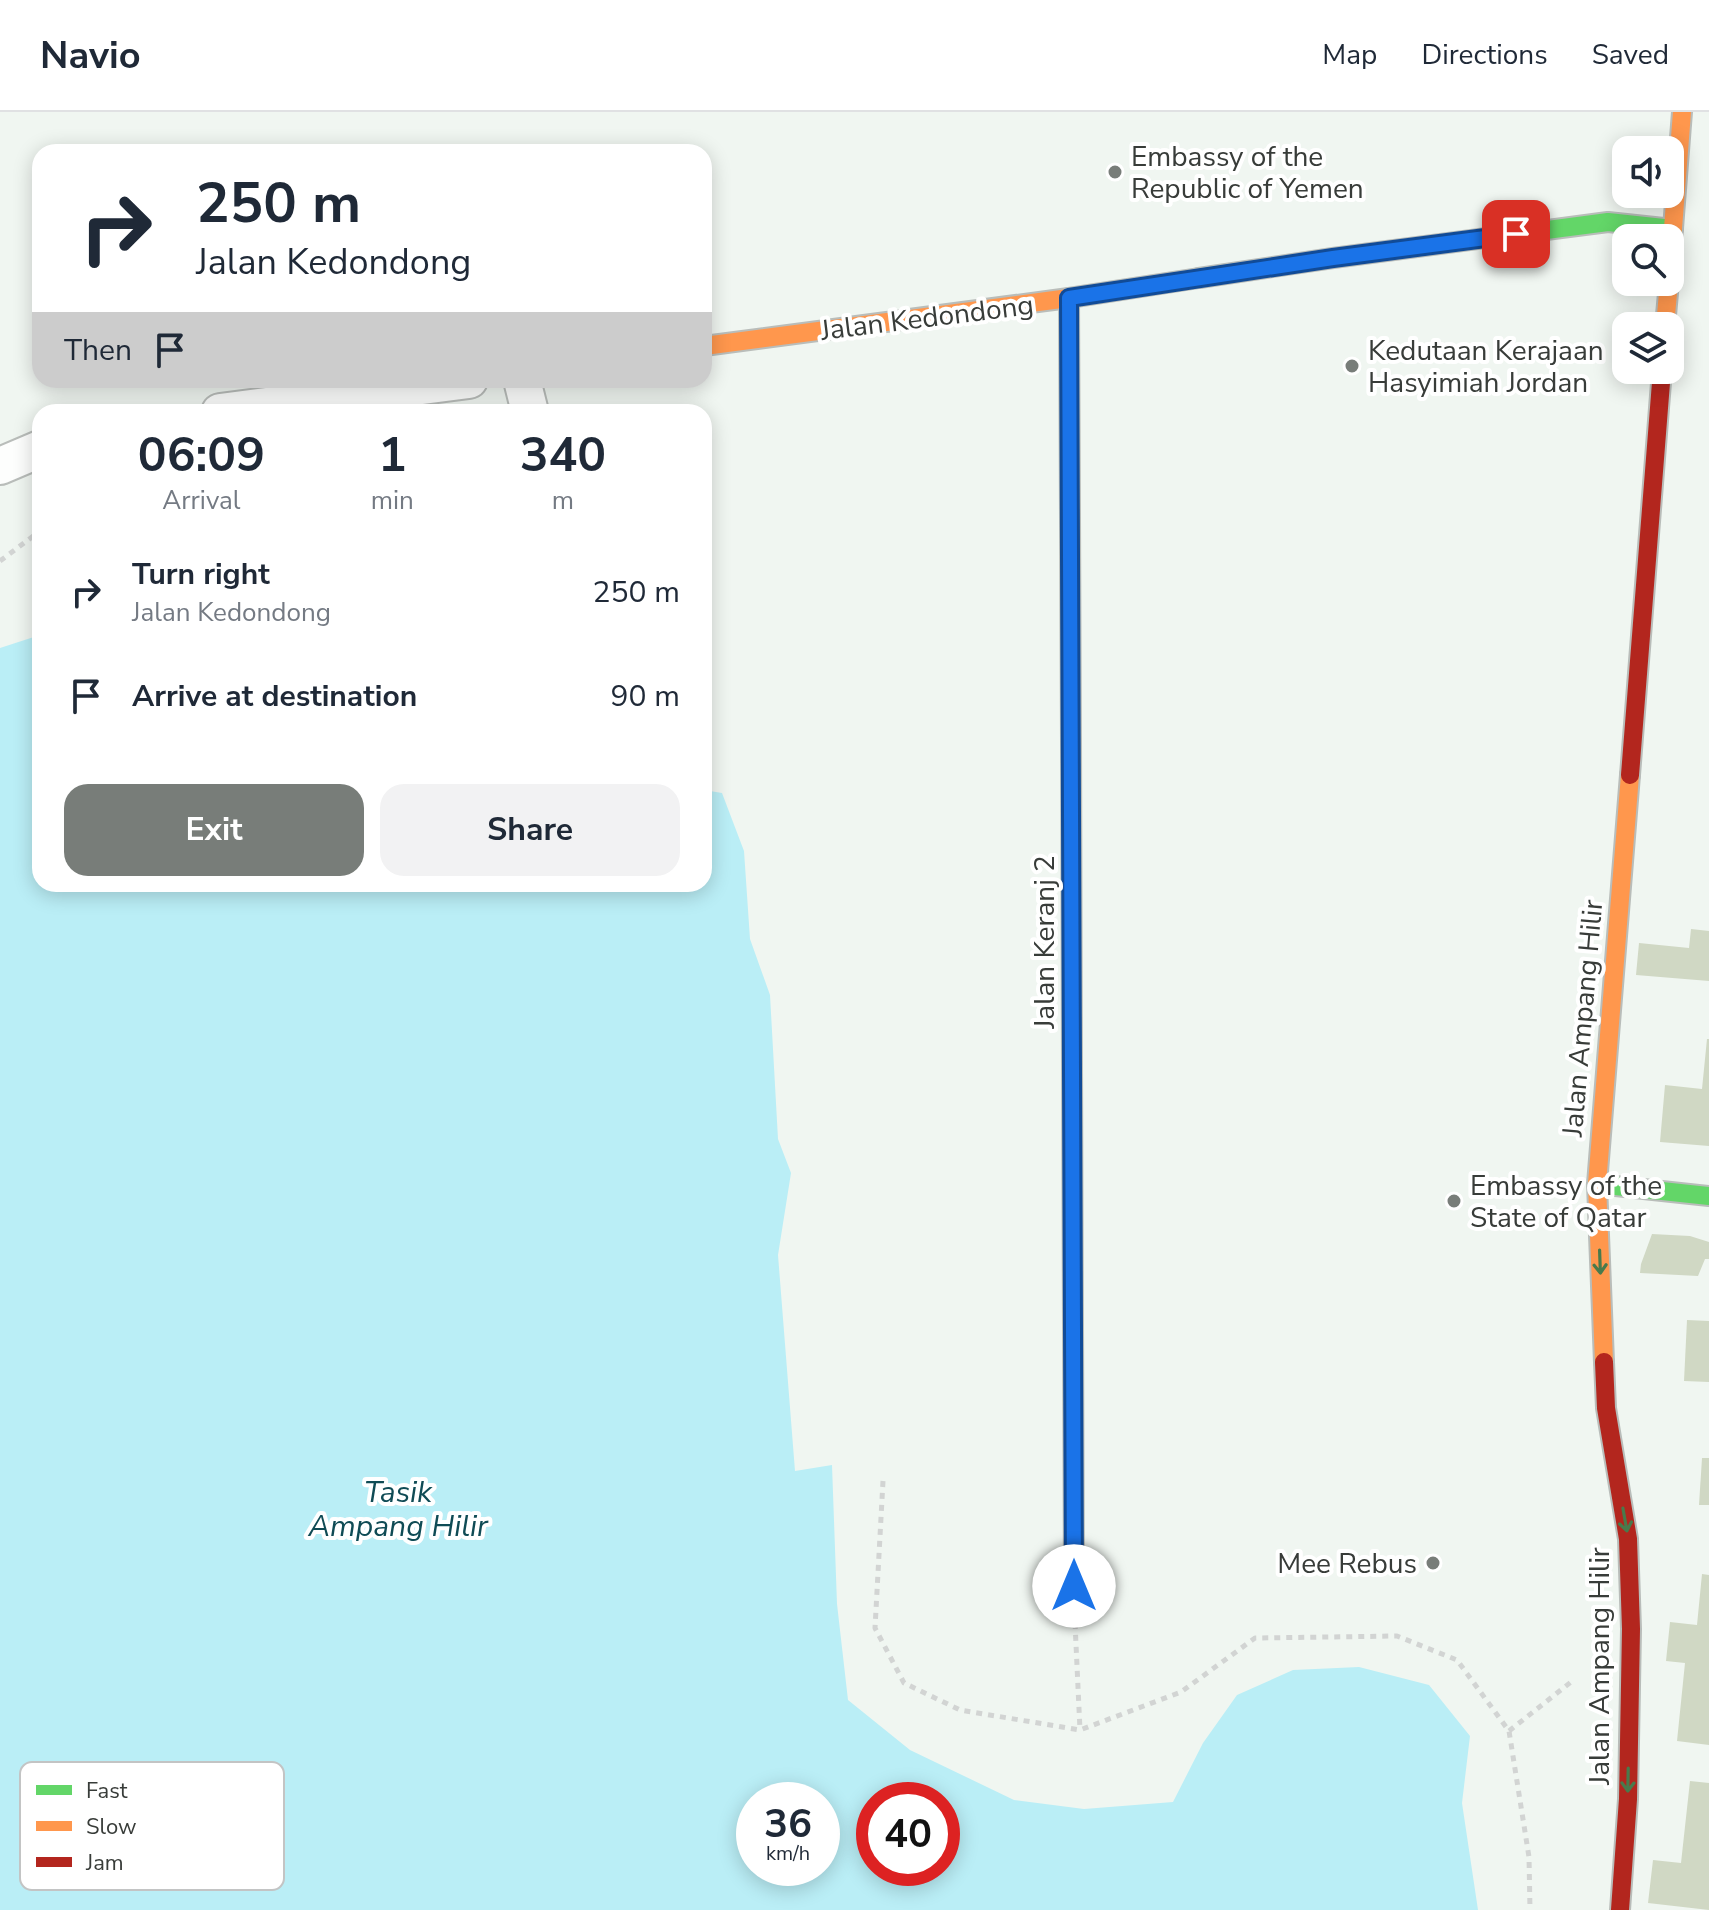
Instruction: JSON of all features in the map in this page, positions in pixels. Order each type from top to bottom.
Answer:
[{"type":"street","points":[[1673,224],[1682,112]]},
{"type":"street","name":"Jalan Kedondong","points":[[712,345],[1069,298],[1333,258],[1608,222],[1627,224]]},
{"type":"street","name":"Jalan Keranj 2","points":[[1069,298],[1074,1586]]},
{"type":"street","name":"Jalan Ampang Hilir","points":[[1620,1910],[1628,1799],[1631,1629],[1628,1539],[1606,1408],[1597,1184],[1661,384]]},
{"type":"street","points":[[282,404],[407,388]]},
{"type":"street","points":[[0,466],[32,452]]},
{"type":"street","points":[[1597,1184],[1709,1196]]},
{"type":"path","points":[[0,561],[32,537]]},
{"type":"path","points":[[883,1481],[875,1628],[904,1683],[960,1710],[1080,1730],[1181,1692],[1255,1638],[1397,1636],[1457,1660],[1509,1731],[1529,1857],[1530,1910]]},
{"type":"path","points":[[1074,1586],[1080,1730]]},
{"type":"path","points":[[1509,1731],[1571,1682]]},
{"type":"water","name":"Tasik Ampang Hilir","points":[[32,638],[32,892],[712,892],[712,791],[722,793],[744,851],[750,939],[770,995],[778,1139],[791,1173],[778,1255],[795,1471],[832,1465],[837,1604],[848,1700],[910,1750],[1014,1800],[1084,1809],[1173,1802],[1203,1743],[1237,1695],[1293,1670],[1359,1667],[1429,1685],[1470,1736],[1462,1803],[1478,1910],[0,1910],[0,648]]},
{"type":"building","points":[[1691,929],[1709,931],[1709,981],[1636,975],[1639,943],[1689,948]]},
{"type":"building","points":[[1707,1039],[1709,1146],[1660,1142],[1665,1085],[1702,1089]]},
{"type":"building","points":[[1652,1234],[1690,1236],[1709,1242],[1709,1259],[1705,1259],[1698,1276],[1640,1273]]},
{"type":"building","points":[[1687,1320],[1709,1321],[1709,1382],[1684,1381]]},
{"type":"building","points":[[1702,1458],[1709,1458],[1709,1505],[1699,1505]]},
{"type":"building","points":[[1702,1574],[1709,1575],[1709,1745],[1677,1741],[1685,1663],[1666,1661],[1670,1622],[1697,1625]]},
{"type":"building","points":[[1690,1781],[1709,1783],[1709,1910],[1648,1903],[1653,1860],[1681,1863]]},
{"type":"traffic: fast","points":[[1199,278],[1608,222],[1627,224]]},
{"type":"traffic: fast","points":[[1071,741],[1072,1066]]},
{"type":"traffic: fast","points":[[1597,1184],[1709,1196]]},
{"type":"traffic: slow","points":[[1673,224],[1682,112]]},
{"type":"traffic: slow","points":[[712,345],[1199,278]]},
{"type":"traffic: slow","points":[[1666,312],[1668,296]]},
{"type":"traffic: slow","points":[[1604,1362],[1597,1184],[1630,775]]},
{"type":"traffic: jam","points":[[1069,298],[1071,741]]},
{"type":"traffic: jam","points":[[1630,775],[1661,384]]},
{"type":"traffic: jam","points":[[1072,1066],[1074,1586]]},
{"type":"traffic: jam","points":[[1604,1362],[1606,1408],[1628,1539],[1631,1629],[1628,1799],[1620,1910]]},
{"type":"place","name":"Embassy of the Republic of Yemen","points":[[1115,172]]},
{"type":"place","name":"Kedutaan Kerajaan Hasyimiah Jordan","points":[[1352,366]]},
{"type":"place","name":"Embassy of the State of Qatar","points":[[1454,1201]]},
{"type":"place","name":"Mee Rebus","points":[[1433,1563]]},
{"type":"route","points":[[1074,1586],[1069,298],[1516,234]]}]
